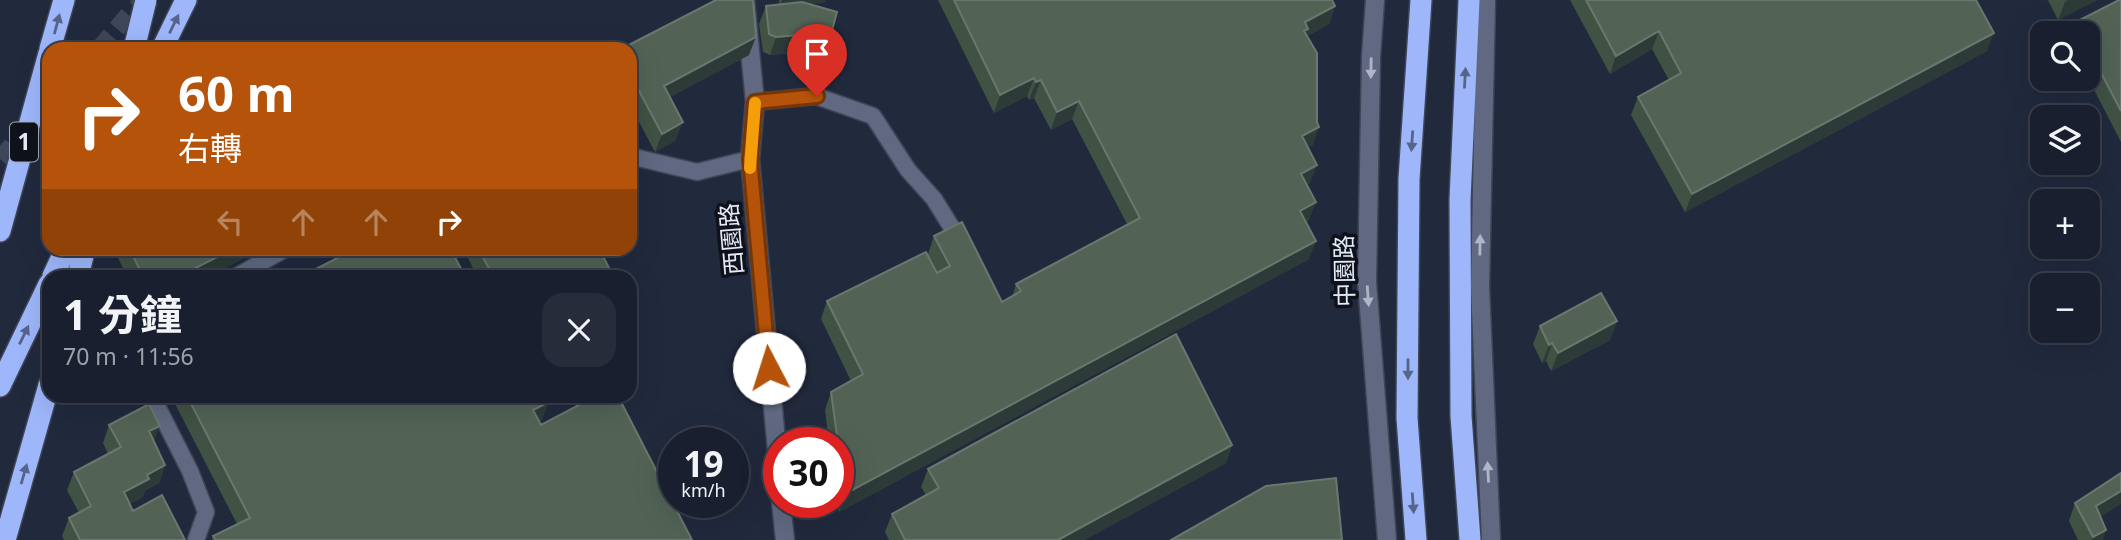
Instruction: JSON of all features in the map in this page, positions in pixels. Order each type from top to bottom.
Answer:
[{"type":"highway","name":"1","points":[[52,42],[64,0]]},
{"type":"highway","points":[[136,42],[146,0]]},
{"type":"highway","points":[[165,42],[186,0]]},
{"type":"highway","points":[[1416,540],[1407,418],[1409,179],[1421,0]]},
{"type":"highway","points":[[1469,0],[1460,200],[1461,416],[1470,540]]},
{"type":"highway","name":"1","points":[[0,231],[42,80]]},
{"type":"highway","points":[[0,386],[42,299]]},
{"type":"highway","points":[[5,540],[44,403]]},
{"type":"main road","name":"西園路","points":[[744,0],[755,102],[750,159],[775,427]]},
{"type":"main road","name":"中園路","points":[[1375,0],[1371,57],[1367,282],[1387,540]]},
{"type":"main road","points":[[1486,0],[1480,287],[1491,540]]},
{"type":"main road","points":[[783,518],[785,540]]},
{"type":"lane","points":[[755,102],[817,96],[873,116],[908,170],[934,199],[964,246]]},
{"type":"lane","points":[[637,158],[697,172],[750,159]]},
{"type":"lane","points":[[248,270],[273,256]]},
{"type":"lane","points":[[156,403],[190,471],[206,512],[196,540]]},
{"type":"building","points":[[716,0],[753,0],[756,37],[664,86],[683,122],[662,134],[637,87],[637,42],[635,42]]},
{"type":"building","points":[[954,0],[1332,0],[1335,6],[1305,22],[1308,29],[1304,31],[1317,53],[1319,127],[1302,136],[1317,165],[1301,174],[1316,202],[1300,211],[1316,241],[854,489],[854,427],[836,427],[831,392],[863,374],[827,301],[926,252],[937,273],[950,266],[934,236],[962,222],[1002,302],[1021,291],[1016,284],[1140,218],[1079,101],[1057,112],[1041,80],[1036,82],[1034,78],[1000,95]]},
{"type":"building","points":[[1586,0],[1976,0],[1994,33],[1692,194],[1638,97],[1681,73],[1659,31],[1616,56]]},
{"type":"building","points":[[2121,0],[2121,111],[2100,71],[2100,21],[2078,21]]},
{"type":"building","points":[[802,2],[837,12],[828,45],[800,35],[776,37],[769,34],[766,6]]},
{"type":"building","points":[[133,256],[219,256],[192,270],[140,270]]},
{"type":"building","points":[[341,256],[454,256],[462,270],[314,270]]},
{"type":"building","points":[[482,256],[603,256],[610,270],[490,270]]},
{"type":"building","points":[[1601,293],[1617,321],[1558,353],[1552,343],[1549,345],[1540,326]]},
{"type":"building","points":[[1176,334],[1232,445],[1058,540],[905,540],[892,514],[939,488],[928,469]]},
{"type":"building","points":[[191,403],[547,403],[533,410],[541,425],[583,403],[622,403],[658,474],[658,518],[681,518],[692,540],[216,540],[213,536],[250,518]]},
{"type":"building","points":[[149,404],[160,426],[149,431],[165,465],[147,475],[149,479],[124,492],[133,511],[162,495],[185,540],[80,540],[69,518],[91,506],[74,472],[121,447],[109,425]]},
{"type":"building","points":[[2121,473],[2121,491],[2096,506],[2106,530],[2093,537],[2075,503]]},
{"type":"building","points":[[1336,478],[1342,540],[1171,540],[1266,486]]},
{"type":"tunnel","points":[[105,42],[131,12],[147,0]]},
{"type":"tunnel","points":[[0,159],[42,112]]},
{"type":"slow traffic","points":[[750,168],[755,103]]},
{"type":"route","points":[[769,368],[750,159],[755,102],[817,96]]}]
